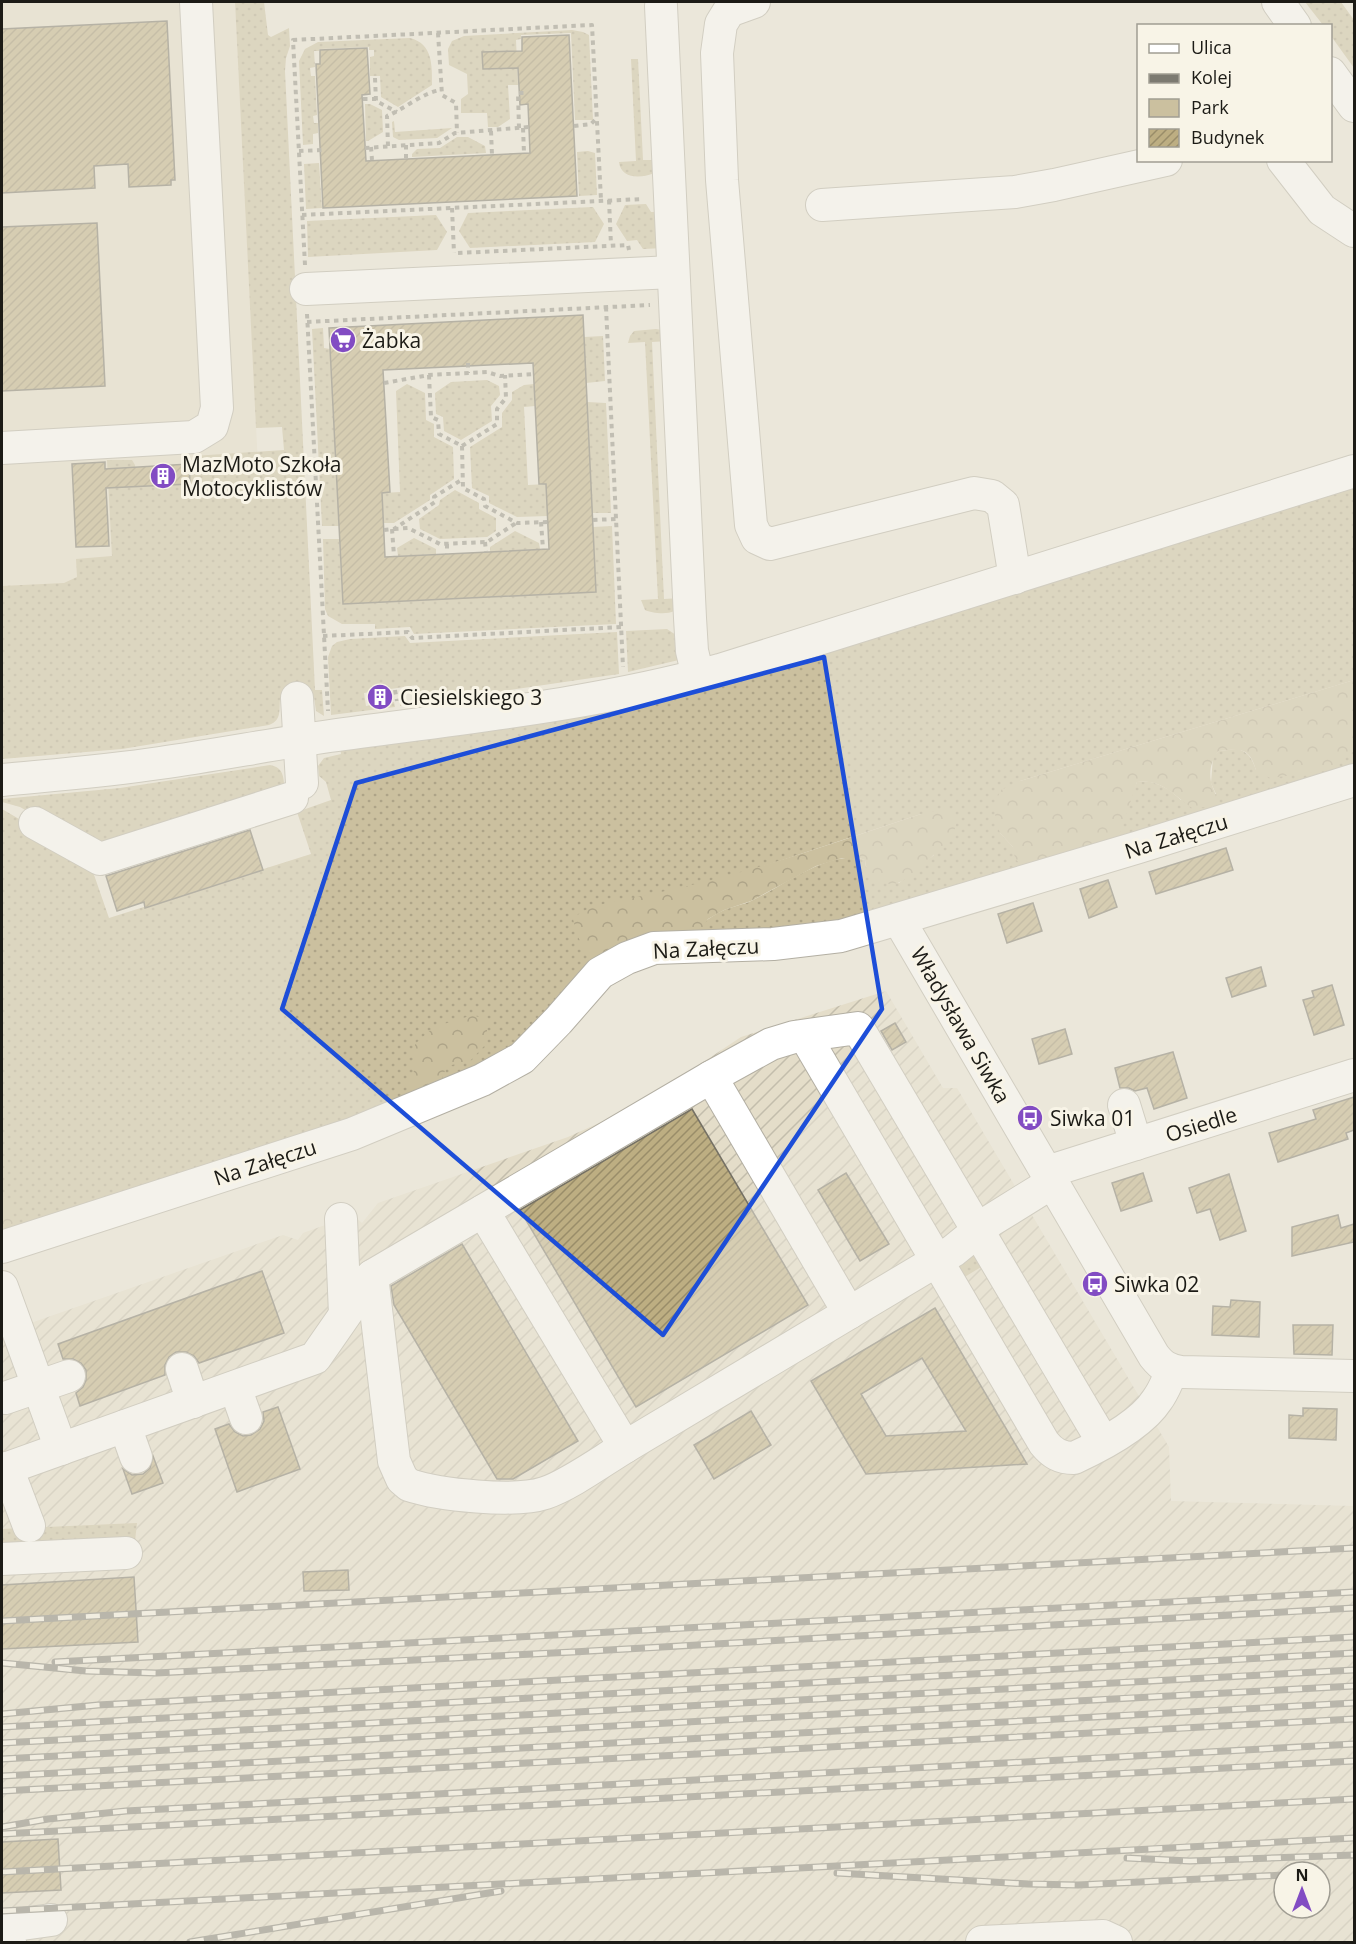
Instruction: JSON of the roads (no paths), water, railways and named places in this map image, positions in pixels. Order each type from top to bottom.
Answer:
[{"type":"street","points":[[2,448],[194,437],[212,426],[217,408],[196,2]]},
{"type":"street","points":[[754,2],[729,11],[721,24],[717,53],[722,180],[751,525],[758,538],[770,544],[974,493],[992,496],[1003,504],[1015,578]]},
{"type":"street","points":[[1278,2],[1294,24]]},
{"type":"street","points":[[661,6],[690,618],[692,651],[698,676]]},
{"type":"street","points":[[1332,76],[1354,106]]},
{"type":"street","points":[[822,205],[1015,192],[1157,162]]},
{"type":"street","points":[[1285,162],[1322,210],[1354,231]]},
{"type":"street","points":[[306,289],[673,272]]},
{"type":"street","points":[[2,780],[159,764],[300,740],[631,692],[698,676],[1354,471]]},
{"type":"street","points":[[35,823],[100,859],[297,790],[300,740],[297,698]]},
{"type":"street","name":"Na Załęczu","points":[[2,1247],[352,1134],[482,1080],[522,1058],[600,973],[627,958],[654,948],[792,943],[841,936],[1354,780]]},
{"type":"street","name":"Władysława Siwka","points":[[899,920],[1154,1356],[1172,1371]]},
{"type":"street","points":[[28,1526],[4,1469],[315,1358],[372,1276],[771,1044],[858,1028],[1102,1442]]},
{"type":"street","points":[[805,1036],[1048,1449],[1059,1456],[1074,1458],[1148,1413],[1172,1371],[1354,1376]]},
{"type":"street","name":"Osiedle","points":[[372,1276],[394,1461],[402,1479],[409,1485],[493,1498],[532,1496],[553,1490],[938,1261],[1050,1177],[1136,1144],[1354,1075]]},
{"type":"street","points":[[711,1077],[849,1313]]},
{"type":"street","points":[[1124,1105],[1136,1144]]},
{"type":"street","points":[[483,1211],[625,1447]]},
{"type":"street","points":[[341,1220],[345,1314]]},
{"type":"street","points":[[2,1287],[61,1449]]},
{"type":"street","points":[[182,1370],[194,1402]]},
{"type":"street","points":[[5,1398],[69,1376]]},
{"type":"street","points":[[235,1387],[246,1418]]},
{"type":"street","points":[[125,1426],[136,1457]]},
{"type":"street","points":[[2,1559],[126,1553]]},
{"type":"street","points":[[6,1931],[51,1920]]},
{"type":"street","points":[[982,1942],[1103,1936],[1116,1942]]},
{"type":"railway","points":[[2,1621],[1354,1548]]},
{"type":"railway","points":[[55,1662],[1354,1592]]},
{"type":"railway","points":[[2,1663],[86,1671],[156,1673],[1354,1608]]},
{"type":"railway","points":[[2,1714],[98,1705],[1354,1637]]},
{"type":"railway","points":[[2,1727],[1354,1653]]},
{"type":"railway","points":[[2,1743],[1354,1670]]},
{"type":"railway","points":[[2,1759],[1354,1686]]},
{"type":"railway","points":[[2,1776],[1354,1703]]},
{"type":"railway","points":[[2,1791],[1354,1719]]},
{"type":"railway","points":[[2,1827],[48,1819],[126,1811],[1354,1744]]},
{"type":"railway","points":[[2,1834],[1354,1761]]},
{"type":"railway","points":[[2,1872],[1354,1799]]},
{"type":"railway","points":[[2,1911],[1354,1838]]},
{"type":"railway","points":[[1127,1858],[1190,1861],[1354,1855]]},
{"type":"railway","points":[[837,1873],[1078,1885],[1272,1876]]},
{"type":"railway","points":[[190,1942],[501,1891]]},
{"type":"place","name":"Żabka","points":[[343,340]]},
{"type":"place","name":"MazMoto Szkoła Motocyklistów","points":[[163,476]]},
{"type":"place","name":"Ciesielskiego 3","points":[[380,697]]},
{"type":"place","name":"Siwka 01","points":[[1030,1118]]},
{"type":"place","name":"Siwka 02","points":[[1095,1284]]}]
